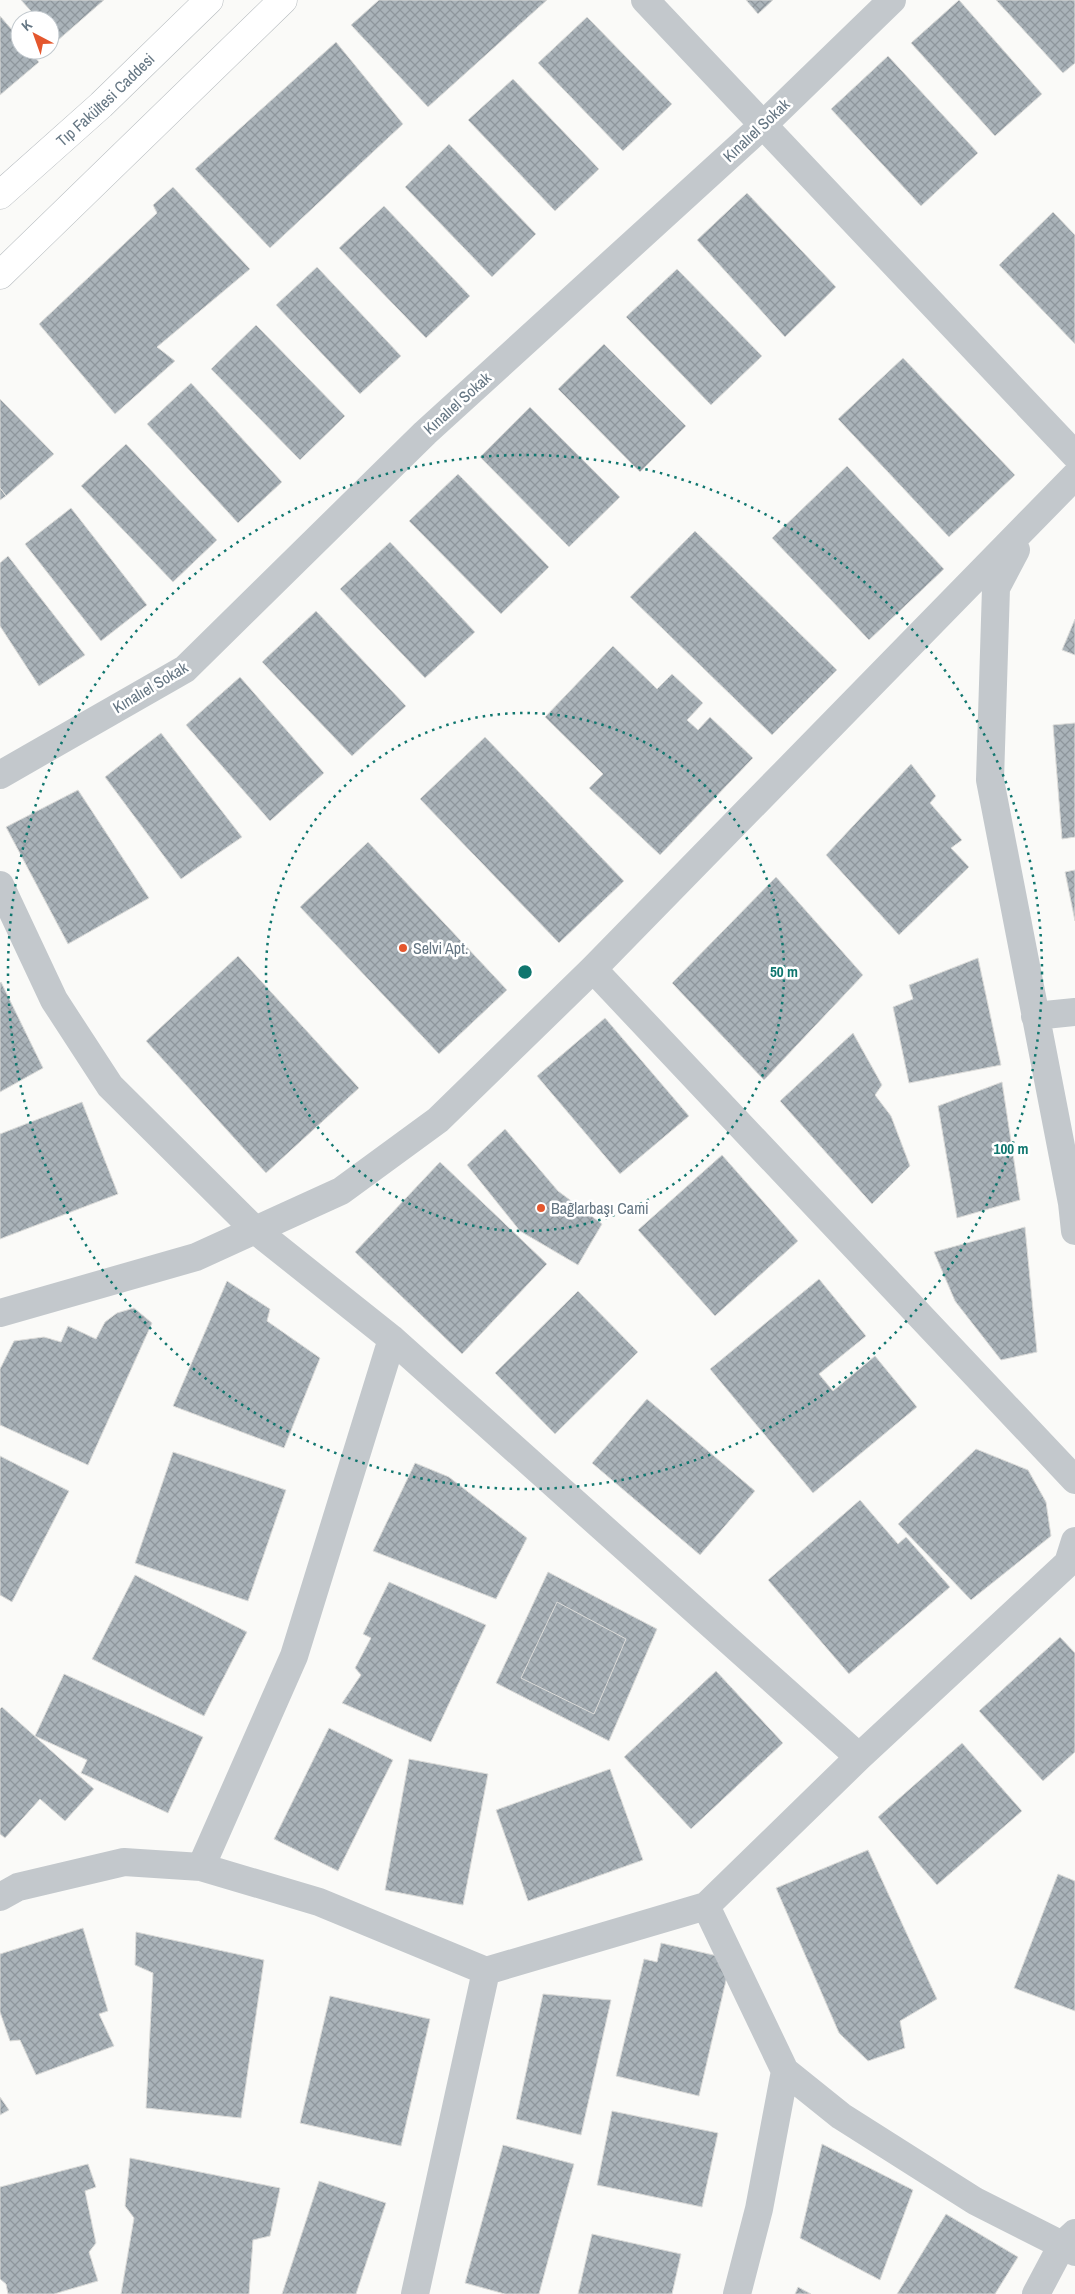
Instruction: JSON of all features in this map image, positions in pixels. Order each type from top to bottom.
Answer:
[{"type":"main road","name":"Tıp Fakültesi Caddesi","points":[[0,196],[101,104],[209,0]]},
{"type":"main road","points":[[0,275],[283,0]]},
{"type":"street","points":[[645,0],[1075,456]]},
{"type":"street","name":"Kınalıel Sokak","points":[[1,772],[185,668],[424,433],[762,126],[892,0]]},
{"type":"street","points":[[0,1313],[196,1257],[341,1191],[438,1120],[592,969],[1075,476]]},
{"type":"street","points":[[1031,522],[996,588],[990,780],[1072,1203],[1075,1231]]},
{"type":"street","points":[[0,885],[54,1000],[110,1086],[254,1229],[392,1339],[859,1757]]},
{"type":"street","points":[[592,969],[1075,1480]]},
{"type":"street","points":[[1035,1016],[1075,1012]]},
{"type":"street","points":[[201,1867],[294,1656],[392,1339]]},
{"type":"street","points":[[0,1897],[18,1887],[124,1862],[201,1867],[319,1902],[486,1971],[706,1906],[859,1757],[1073,1558]]},
{"type":"street","points":[[706,1906],[786,2071],[841,2116],[975,2201],[1071,2243],[1036,2294]]},
{"type":"street","points":[[415,2294],[486,1971]]},
{"type":"street","points":[[737,2294],[759,2209],[786,2071]]},
{"type":"building","points":[[21,0],[104,0],[60,38],[60,10],[30,10]]},
{"type":"building","points":[[379,0],[547,0],[428,107],[351,25]]},
{"type":"building","points":[[746,0],[773,0],[758,14]]},
{"type":"building","points":[[959,0],[1042,94],[995,136],[911,43]]},
{"type":"building","points":[[996,0],[1075,0],[1075,63],[1063,73]]},
{"type":"building","points":[[0,16],[10,28],[10,60],[37,60],[39,62],[0,95]]},
{"type":"building","points":[[587,17],[672,104],[623,151],[538,63]]},
{"type":"building","points":[[336,42],[403,124],[270,248],[195,169]]},
{"type":"building","points":[[888,56],[978,153],[921,206],[831,109]]},
{"type":"building","points":[[513,79],[599,169],[555,211],[468,120]]},
{"type":"building","points":[[449,144],[536,234],[492,277],[405,187]]},
{"type":"building","points":[[173,187],[250,269],[157,347],[175,361],[115,414],[39,324],[157,213],[153,205]]},
{"type":"building","points":[[747,193],[836,287],[785,337],[697,240]]},
{"type":"building","points":[[384,206],[470,296],[426,338],[339,248]]},
{"type":"building","points":[[1053,212],[1075,235],[1075,344],[999,265]]},
{"type":"building","points":[[317,267],[401,356],[360,394],[276,305]]},
{"type":"building","points":[[677,269],[762,356],[711,405],[626,317]]},
{"type":"building","points":[[256,325],[345,416],[300,460],[211,369]]},
{"type":"building","points":[[604,344],[686,426],[640,472],[558,389]]},
{"type":"building","points":[[903,358],[1015,475],[949,537],[838,419]]},
{"type":"building","points":[[191,383],[282,482],[238,523],[147,424]]},
{"type":"building","points":[[0,399],[54,454],[6,496],[0,488]]},
{"type":"building","points":[[530,407],[620,497],[569,547],[480,457]]},
{"type":"building","points":[[126,444],[217,540],[173,582],[81,486]]},
{"type":"building","points":[[847,466],[944,569],[869,640],[772,538]]},
{"type":"building","points":[[458,474],[549,567],[501,614],[409,521]]},
{"type":"building","points":[[0,488],[6,496],[0,500]]},
{"type":"building","points":[[71,508],[147,605],[101,641],[25,544]]},
{"type":"building","points":[[695,531],[837,670],[772,735],[630,597]]},
{"type":"building","points":[[390,542],[475,632],[425,678],[340,589]]},
{"type":"building","points":[[8,556],[85,655],[39,686],[0,626],[0,563]]},
{"type":"building","points":[[316,611],[406,706],[352,756],[262,662]]},
{"type":"building","points":[[1075,619],[1075,655],[1062,650]]},
{"type":"building","points":[[613,646],[657,689],[672,674],[703,703],[687,720],[698,730],[710,717],[753,758],[660,855],[589,788],[603,774],[545,717]]},
{"type":"building","points":[[240,677],[324,773],[270,821],[186,725]]},
{"type":"building","points":[[1075,723],[1075,837],[1062,839],[1053,725]]},
{"type":"building","points":[[161,733],[242,837],[181,879],[105,777]]},
{"type":"building","points":[[485,737],[624,881],[559,943],[420,799]]},
{"type":"building","points":[[911,764],[936,796],[930,803],[962,840],[951,848],[969,867],[899,935],[826,855]]},
{"type":"building","points":[[78,790],[149,898],[68,944],[6,827]]},
{"type":"building","name":"Selvi Apt.","points":[[368,842],[507,990],[439,1054],[300,907]]},
{"type":"building","points":[[1075,870],[1075,921],[1065,872]]},
{"type":"building","points":[[776,877],[863,975],[764,1080],[672,983]]},
{"type":"building","points":[[238,956],[359,1088],[266,1173],[146,1041]]},
{"type":"building","points":[[978,958],[1001,1065],[909,1083],[893,1007],[913,999],[909,985]]},
{"type":"building","points":[[0,983],[43,1068],[0,1092]]},
{"type":"building","points":[[605,1018],[689,1116],[620,1174],[537,1076]]},
{"type":"building","points":[[853,1033],[882,1085],[875,1095],[891,1116],[910,1166],[872,1204],[780,1101]]},
{"type":"building","points":[[1002,1082],[1020,1200],[957,1218],[938,1106]]},
{"type":"building","points":[[82,1102],[118,1194],[0,1239],[0,1134]]},
{"type":"building","name":"Bağlarbaşı Cami","points":[[505,1129],[558,1191],[602,1224],[578,1265],[520,1231],[467,1165]]},
{"type":"building","points":[[722,1155],[798,1241],[715,1316],[638,1230]]},
{"type":"building","points":[[440,1162],[547,1264],[462,1354],[355,1252]]},
{"type":"building","points":[[1025,1227],[1037,1352],[1001,1360],[955,1301],[934,1252]]},
{"type":"building","points":[[819,1279],[866,1336],[819,1374],[833,1391],[875,1356],[917,1407],[813,1493],[710,1369]]},
{"type":"building","points":[[227,1281],[270,1309],[267,1321],[320,1358],[284,1448],[173,1406]]},
{"type":"building","points":[[578,1291],[638,1352],[555,1434],[495,1373]]},
{"type":"building","points":[[134,1308],[152,1323],[88,1465],[0,1425],[0,1369],[14,1341],[44,1337],[61,1342],[68,1326],[96,1339],[105,1322],[117,1313]]},
{"type":"building","points":[[647,1399],[755,1491],[700,1555],[592,1463]]},
{"type":"building","points":[[976,1449],[1028,1470],[1046,1502],[1051,1536],[971,1600],[898,1524]]},
{"type":"building","points":[[173,1452],[286,1490],[248,1601],[135,1563]]},
{"type":"building","points":[[0,1456],[69,1491],[12,1602],[0,1595]]},
{"type":"building","points":[[415,1463],[449,1477],[527,1538],[496,1599],[373,1551]]},
{"type":"building","points":[[860,1500],[898,1544],[906,1537],[950,1587],[849,1674],[768,1580]]},
{"type":"building","points":[[548,1572],[657,1629],[609,1741],[496,1683]]},
{"type":"building","points":[[135,1575],[247,1632],[204,1716],[92,1659]]},
{"type":"building","points":[[389,1582],[486,1625],[431,1742],[342,1703],[361,1675],[355,1668],[371,1638],[363,1634]]},
{"type":"building","points":[[557,1602],[626,1639],[594,1714],[521,1678]]},
{"type":"building","points":[[1060,1637],[1075,1653],[1075,1752],[1043,1781],[979,1711]]},
{"type":"building","points":[[716,1671],[783,1743],[691,1829],[624,1757]]},
{"type":"building","points":[[64,1674],[203,1737],[168,1813],[81,1773],[87,1760],[35,1736]]},
{"type":"building","points":[[2,1707],[94,1789],[65,1821],[40,1799],[5,1838],[0,1834],[0,1709]]},
{"type":"building","points":[[329,1728],[393,1760],[338,1871],[274,1839]]},
{"type":"building","points":[[962,1743],[1022,1811],[937,1885],[878,1817]]},
{"type":"building","points":[[409,1759],[488,1774],[463,1905],[385,1890]]},
{"type":"building","points":[[610,1769],[643,1860],[528,1901],[496,1810]]},
{"type":"building","points":[[868,1850],[937,1999],[900,2021],[905,2048],[868,2061],[839,2033],[776,1888]]},
{"type":"building","points":[[1058,1874],[1075,1881],[1075,2011],[1014,1988]]},
{"type":"building","points":[[83,1928],[108,2011],[99,2014],[114,2046],[36,2075],[20,2040],[10,2041],[0,2012],[0,1954]]},
{"type":"building","points":[[136,1932],[264,1960],[241,2118],[146,2108],[153,1973],[135,1965]]},
{"type":"building","points":[[661,1943],[731,1959],[699,2096],[616,2076],[644,1959],[657,1962]]},
{"type":"building","points":[[543,1994],[611,2000],[581,2135],[516,2119]]},
{"type":"building","points":[[330,1996],[430,2019],[401,2146],[300,2123]]},
{"type":"building","points":[[0,2097],[9,2110],[0,2115]]},
{"type":"building","points":[[612,2111],[718,2133],[702,2207],[597,2185]]},
{"type":"building","points":[[822,2144],[913,2190],[880,2280],[800,2238]]},
{"type":"building","points":[[503,2145],[574,2164],[539,2294],[505,2294],[465,2283]]},
{"type":"building","points":[[130,2158],[280,2188],[270,2236],[253,2240],[249,2294],[121,2294],[134,2218],[125,2206]]},
{"type":"building","points":[[88,2164],[96,2187],[85,2191],[96,2243],[89,2252],[98,2281],[54,2294],[8,2294],[6,2284],[0,2279],[0,2187]]},
{"type":"building","points":[[319,2181],[386,2203],[356,2294],[282,2294]]},
{"type":"building","points":[[946,2214],[1018,2257],[995,2294],[897,2294]]},
{"type":"building","points":[[592,2234],[681,2254],[672,2294],[578,2294]]},
{"type":"building","points":[[798,2287],[811,2294],[795,2294]]},
{"type":"place","name":"Selvi Apt.","points":[[403,948]]},
{"type":"place","name":"Bağlarbaşı Cami","points":[[541,1208]]}]
